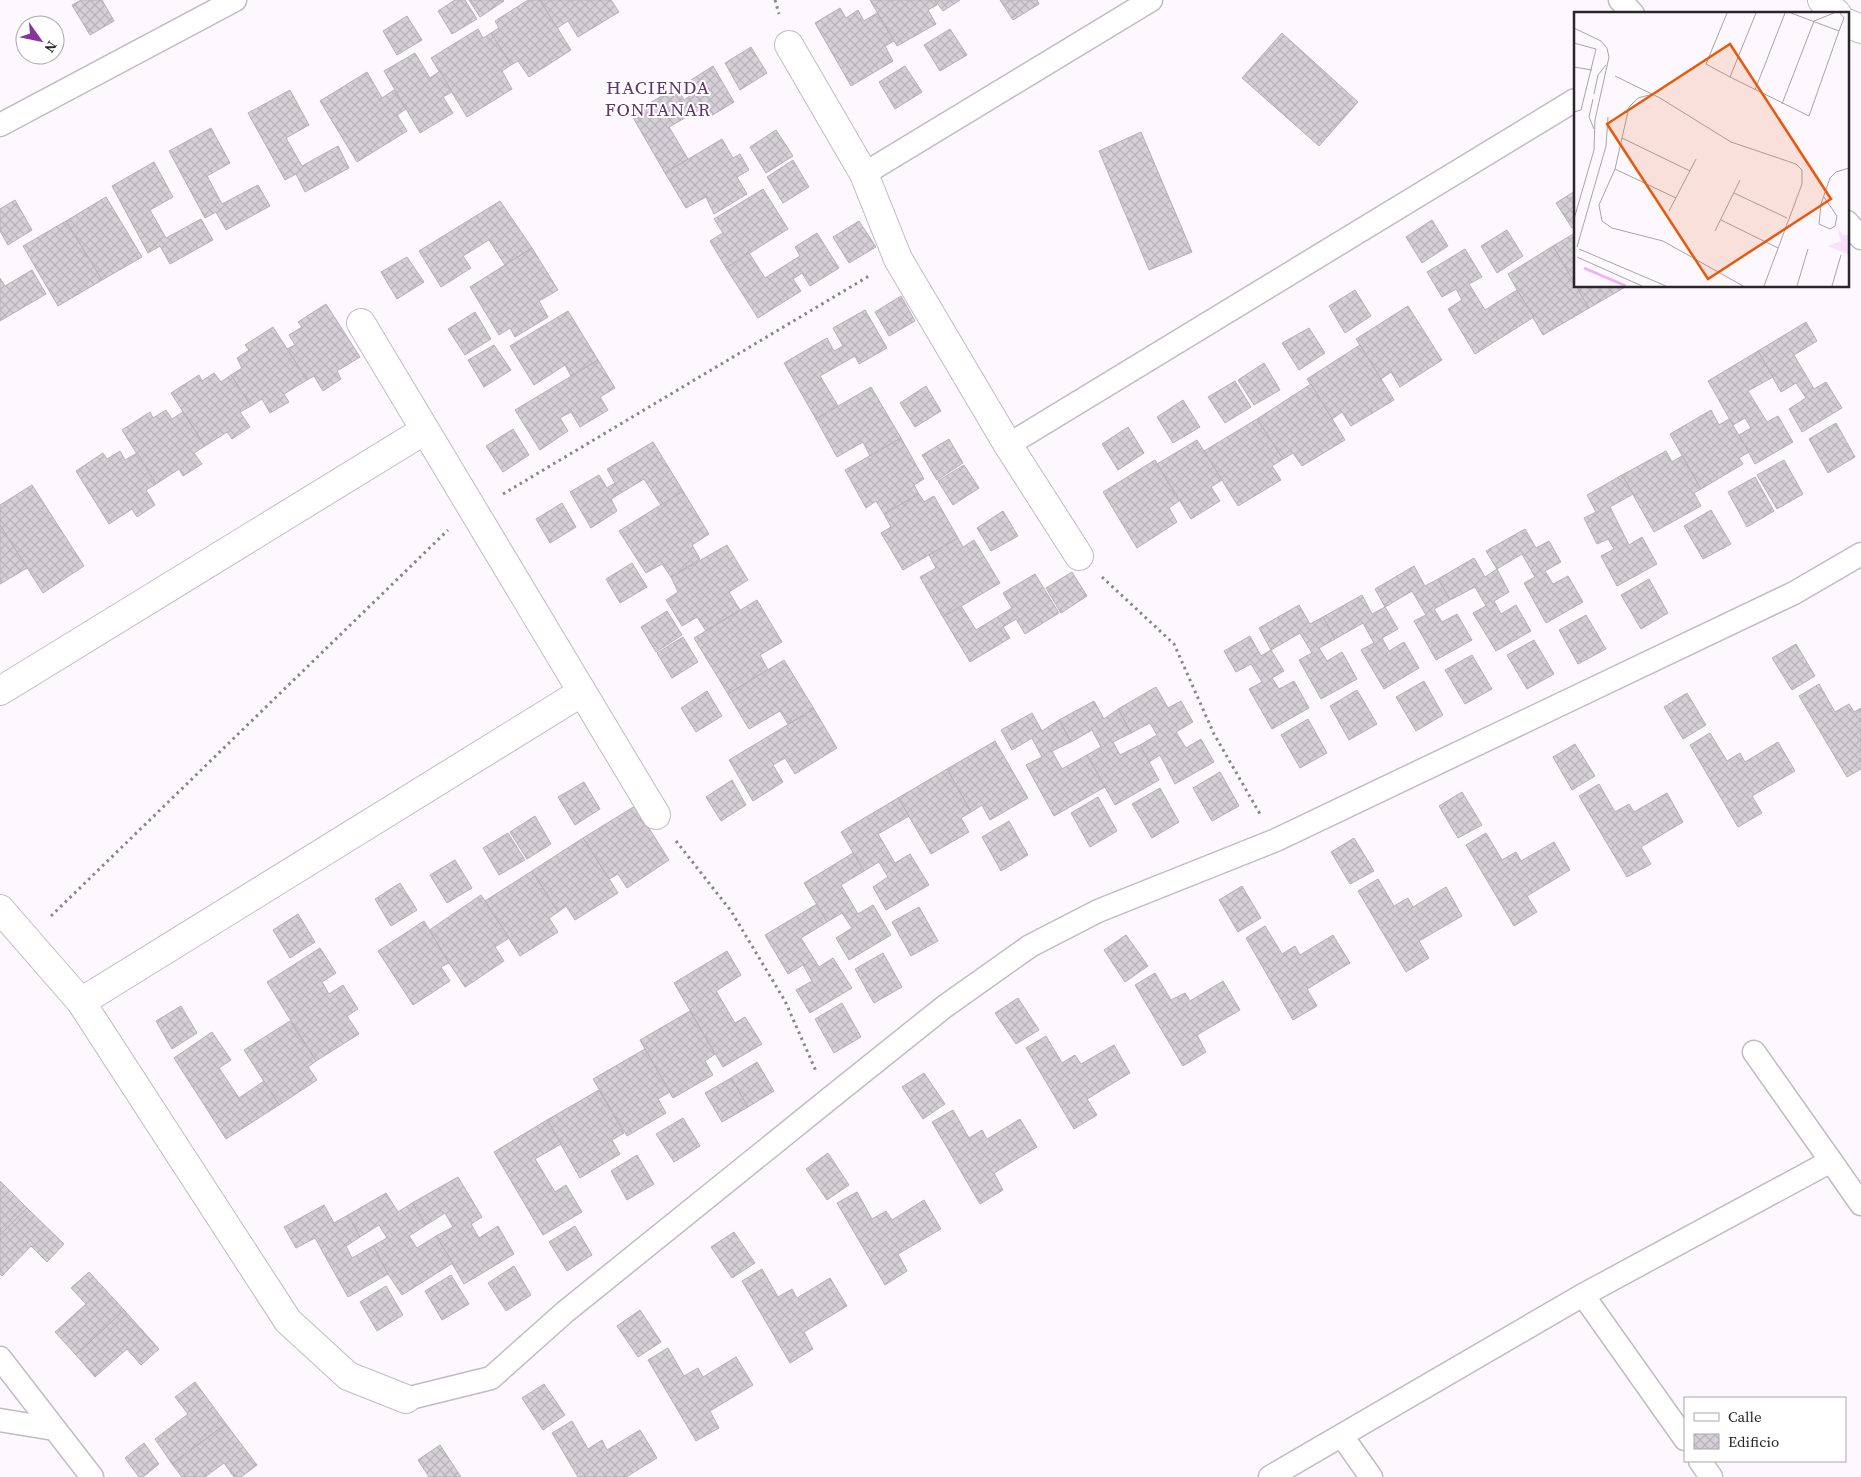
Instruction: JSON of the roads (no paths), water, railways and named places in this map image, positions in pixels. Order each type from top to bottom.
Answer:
[{"type":"street","points":[[1822,0],[1835,12]]},
{"type":"street","points":[[1848,23],[1861,29]]},
{"type":"street","points":[[790,45],[864,174],[898,259],[1008,445],[1079,556]]},
{"type":"street","points":[[362,323],[656,815]]},
{"type":"street","points":[[0,691],[426,430]]},
{"type":"street","points":[[81,1002],[582,692]]},
{"type":"street","points":[[0,909],[81,1002],[288,1322],[348,1376],[406,1399]]},
{"type":"lane","points":[[0,125],[235,0]]},
{"type":"lane","points":[[864,174],[1150,0]]},
{"type":"lane","points":[[1620,0],[1631,12]]},
{"type":"lane","points":[[1008,445],[1574,101]]},
{"type":"lane","points":[[1848,223],[1861,238]]},
{"type":"lane","points":[[406,1399],[491,1378],[564,1312],[944,1007],[1030,946],[1098,911],[1276,840],[1794,593],[1861,554]]},
{"type":"lane","points":[[1754,1052],[1861,1204]]},
{"type":"lane","points":[[1270,1477],[1583,1295],[1831,1161]]},
{"type":"lane","points":[[1583,1295],[1684,1438]]},
{"type":"lane","points":[[0,1358],[92,1477]]},
{"type":"lane","points":[[0,1420],[54,1429]]},
{"type":"lane","points":[[1342,1436],[1371,1477]]},
{"type":"lane","points":[[1701,1462],[1711,1477]]},
{"type":"district","name":"HACIENDA FONTANAR","points":[[658,98]]}]
